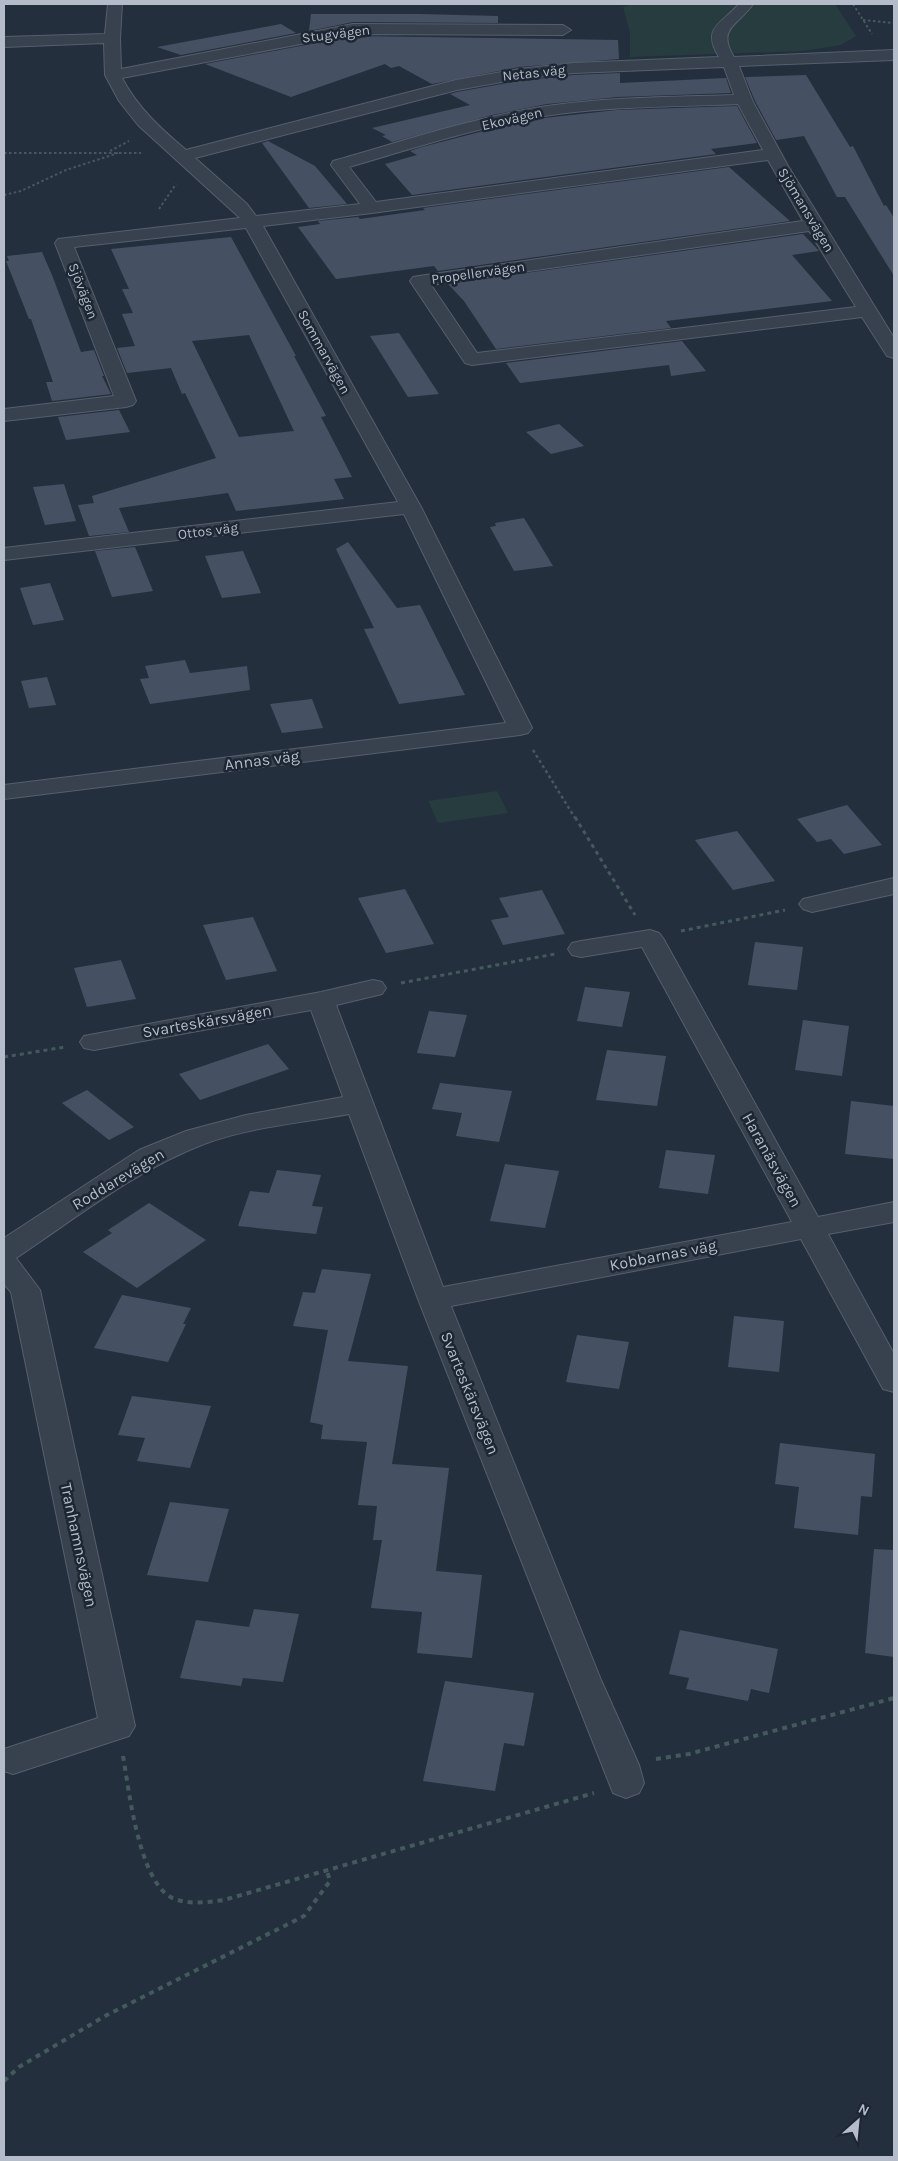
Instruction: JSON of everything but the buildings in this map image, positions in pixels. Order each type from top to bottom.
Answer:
[{"type":"street","name":"Sommarvägen","points":[[115,4],[112,38],[113,75],[125,98],[144,122],[241,208],[252,222],[411,507],[520,728]]},
{"type":"street","name":"Sjömansvägen","points":[[746,4],[725,26],[719,36],[721,49],[730,62],[744,99],[772,154],[866,311],[894,352]]},
{"type":"street","name":"Stugvägen","points":[[113,75],[353,29],[563,30]]},
{"type":"street","points":[[4,42],[112,38]]},
{"type":"street","name":"Netas väg","points":[[183,156],[456,84],[488,78],[573,68],[730,62],[890,60]]},
{"type":"street","name":"Ekovägen","points":[[372,208],[339,165],[500,120],[544,111],[600,105],[744,99]]},
{"type":"street","points":[[252,222],[372,208],[772,154]]},
{"type":"street","name":"Sjövägen","points":[[4,416],[126,401],[64,243],[252,222]]},
{"type":"street","name":"Propellervägen","points":[[815,225],[419,281],[472,359],[866,311]]},
{"type":"street","name":"Ottos väg","points":[[4,554],[411,507]]},
{"type":"street","name":"Annas väg","points":[[4,792],[520,728]]},
{"type":"street","points":[[812,904],[894,886]]},
{"type":"street","points":[[581,949],[650,938]]},
{"type":"street","name":"Haranäsvägen","points":[[650,938],[894,1381]]},
{"type":"street","name":"Svarteskärsvägen","points":[[94,1042],[321,1000],[373,988]]},
{"type":"street","name":"Svarteskärsvägen","points":[[321,1000],[433,1299],[623,1774]]},
{"type":"street","name":"Roddarevägen","points":[[4,1252],[149,1157],[196,1137],[246,1124],[359,1104]]},
{"type":"street","name":"Kobbarnas väg","points":[[433,1299],[894,1212]]},
{"type":"street","name":"Tranhamnsvägen","points":[[4,1264],[25,1290],[118,1726]]},
{"type":"street","points":[[13,1760],[118,1726]]},
{"type":"path","points":[[853,4],[890,60]]},
{"type":"path","points":[[863,20],[894,23]]},
{"type":"path","points":[[4,195],[21,191],[66,170],[122,152]]},
{"type":"path","points":[[4,153],[122,152],[183,156],[176,188],[159,210],[148,233]]},
{"type":"path","points":[[520,728],[650,938],[812,904]]},
{"type":"path","points":[[373,988],[581,949]]},
{"type":"path","points":[[4,1057],[94,1042]]},
{"type":"path","points":[[118,1726],[141,1849],[151,1875],[164,1892],[174,1899],[199,1903],[224,1900],[327,1871],[623,1774],[894,1698]]},
{"type":"path","points":[[4,2081],[20,2068],[105,2016],[304,1916],[330,1881],[327,1871]]},
{"type":"green space","points":[[633,4],[835,4],[856,36],[841,45],[803,51],[630,57],[630,32],[623,7]]},
{"type":"green space","points":[[497,791],[508,813],[438,823],[428,801]]}]
